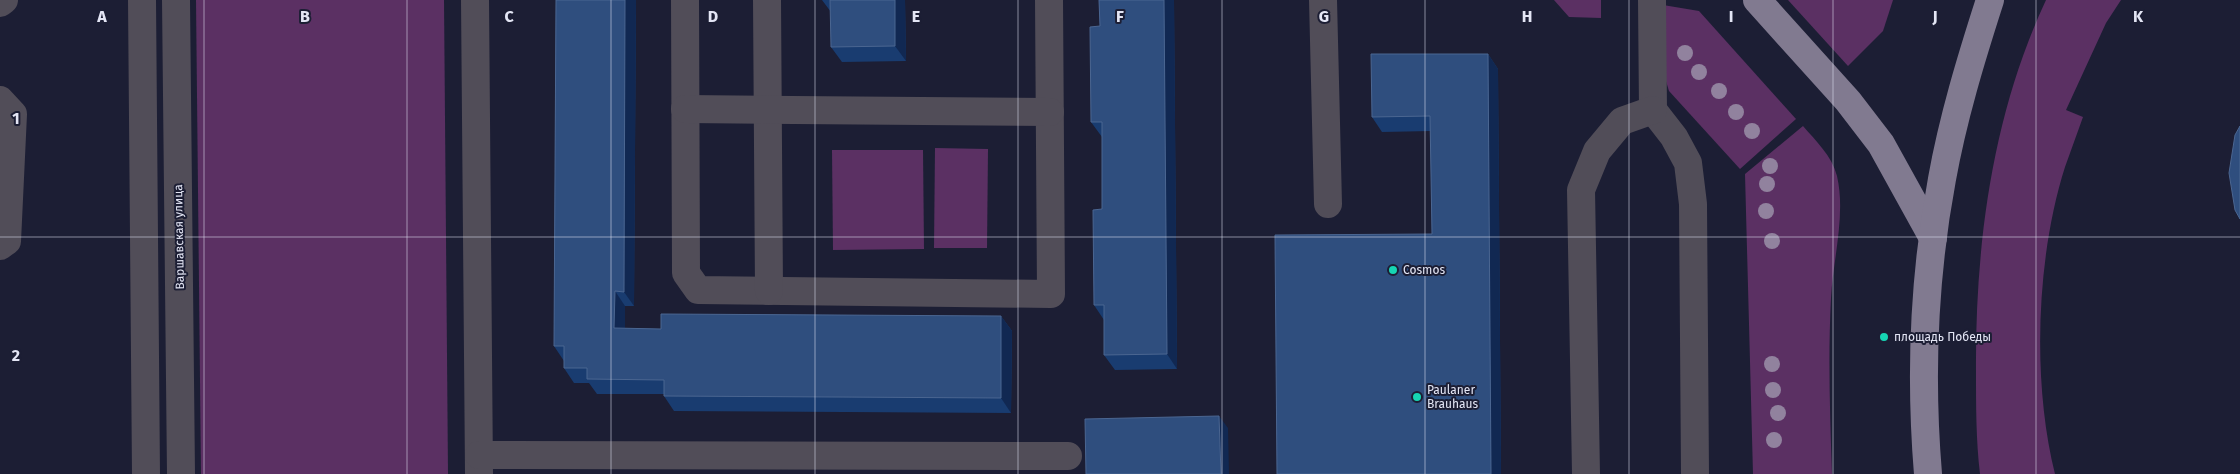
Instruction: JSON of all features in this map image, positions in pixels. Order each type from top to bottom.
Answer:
[{"type":"main road","points":[[1757,0],[1848,101],[1881,144],[1933,238]]},
{"type":"main road","points":[[1928,474],[1925,407],[1926,335],[1933,238],[1942,179],[1957,108],[1990,0]]},
{"type":"street","points":[[0,3],[4,0]]},
{"type":"street","points":[[142,0],[146,474]]},
{"type":"street","name":"Варшавская улица","points":[[176,0],[181,474]]},
{"type":"street","points":[[475,0],[479,464],[1068,456]]},
{"type":"street","points":[[685,0],[686,273],[698,290],[1051,294],[1049,0]]},
{"type":"street","points":[[767,0],[769,291]]},
{"type":"street","points":[[1323,0],[1328,204]]},
{"type":"street","points":[[1652,0],[1653,110],[1674,137],[1688,163],[1693,204],[1695,474]]},
{"type":"street","points":[[0,100],[13,114],[7,241],[0,246]]},
{"type":"street","points":[[685,109],[1050,112]]},
{"type":"street","points":[[1586,474],[1582,190],[1597,151],[1622,121],[1653,110]]},
{"type":"shaded area","points":[[196,0],[444,0],[448,474],[201,474]]},
{"type":"shaded area","points":[[1554,0],[1601,0],[1601,18],[1569,17]]},
{"type":"shaded area","points":[[1788,0],[1893,0],[1883,31],[1848,66]]},
{"type":"shaded area","points":[[2046,0],[2121,0],[2106,23],[2066,110],[2083,117],[2065,167],[2055,203],[2048,240],[2040,320],[2043,400],[2055,474],[1980,474],[1976,423],[1976,372],[1979,277],[1983,229],[1990,182],[2012,89],[2027,44]]},
{"type":"shaded area","points":[[1663,5],[1699,11],[1796,119],[1740,169],[1669,91],[1666,81]]},
{"type":"shaded area","points":[[1803,126],[1823,149],[1835,169],[1839,191],[1840,221],[1832,283],[1830,320],[1832,474],[1753,474],[1745,174]]},
{"type":"shaded area","points":[[935,148],[988,149],[987,248],[934,248]]},
{"type":"shaded area","points":[[832,150],[923,150],[924,249],[833,250]]},
{"type":"building","points":[[556,0],[625,0],[624,292],[615,291],[614,328],[661,329],[661,314],[1001,316],[1001,398],[664,396],[664,380],[587,379],[587,368],[564,368],[564,346],[554,346]]},
{"type":"building","points":[[830,0],[895,0],[895,46],[831,47]]},
{"type":"building","points":[[1099,0],[1164,0],[1167,354],[1104,355],[1104,305],[1094,305],[1093,210],[1102,209],[1102,122],[1091,122],[1090,27],[1100,26]]},
{"type":"building","name":"Cosmos","points":[[1371,54],[1488,54],[1491,474],[1277,474],[1275,235],[1432,234],[1430,116],[1372,117]]},
{"type":"building","points":[[2240,126],[2240,219],[2235,210],[2229,173],[2235,135]]},
{"type":"building","points":[[1219,416],[1221,474],[1086,474],[1085,419]]},
{"type":"place","name":"Cosmos","points":[[1393,270]]},
{"type":"place","name":"площадь Победы","points":[[1884,337]]},
{"type":"place","name":"Paulaner Brauhaus","points":[[1417,397]]}]
